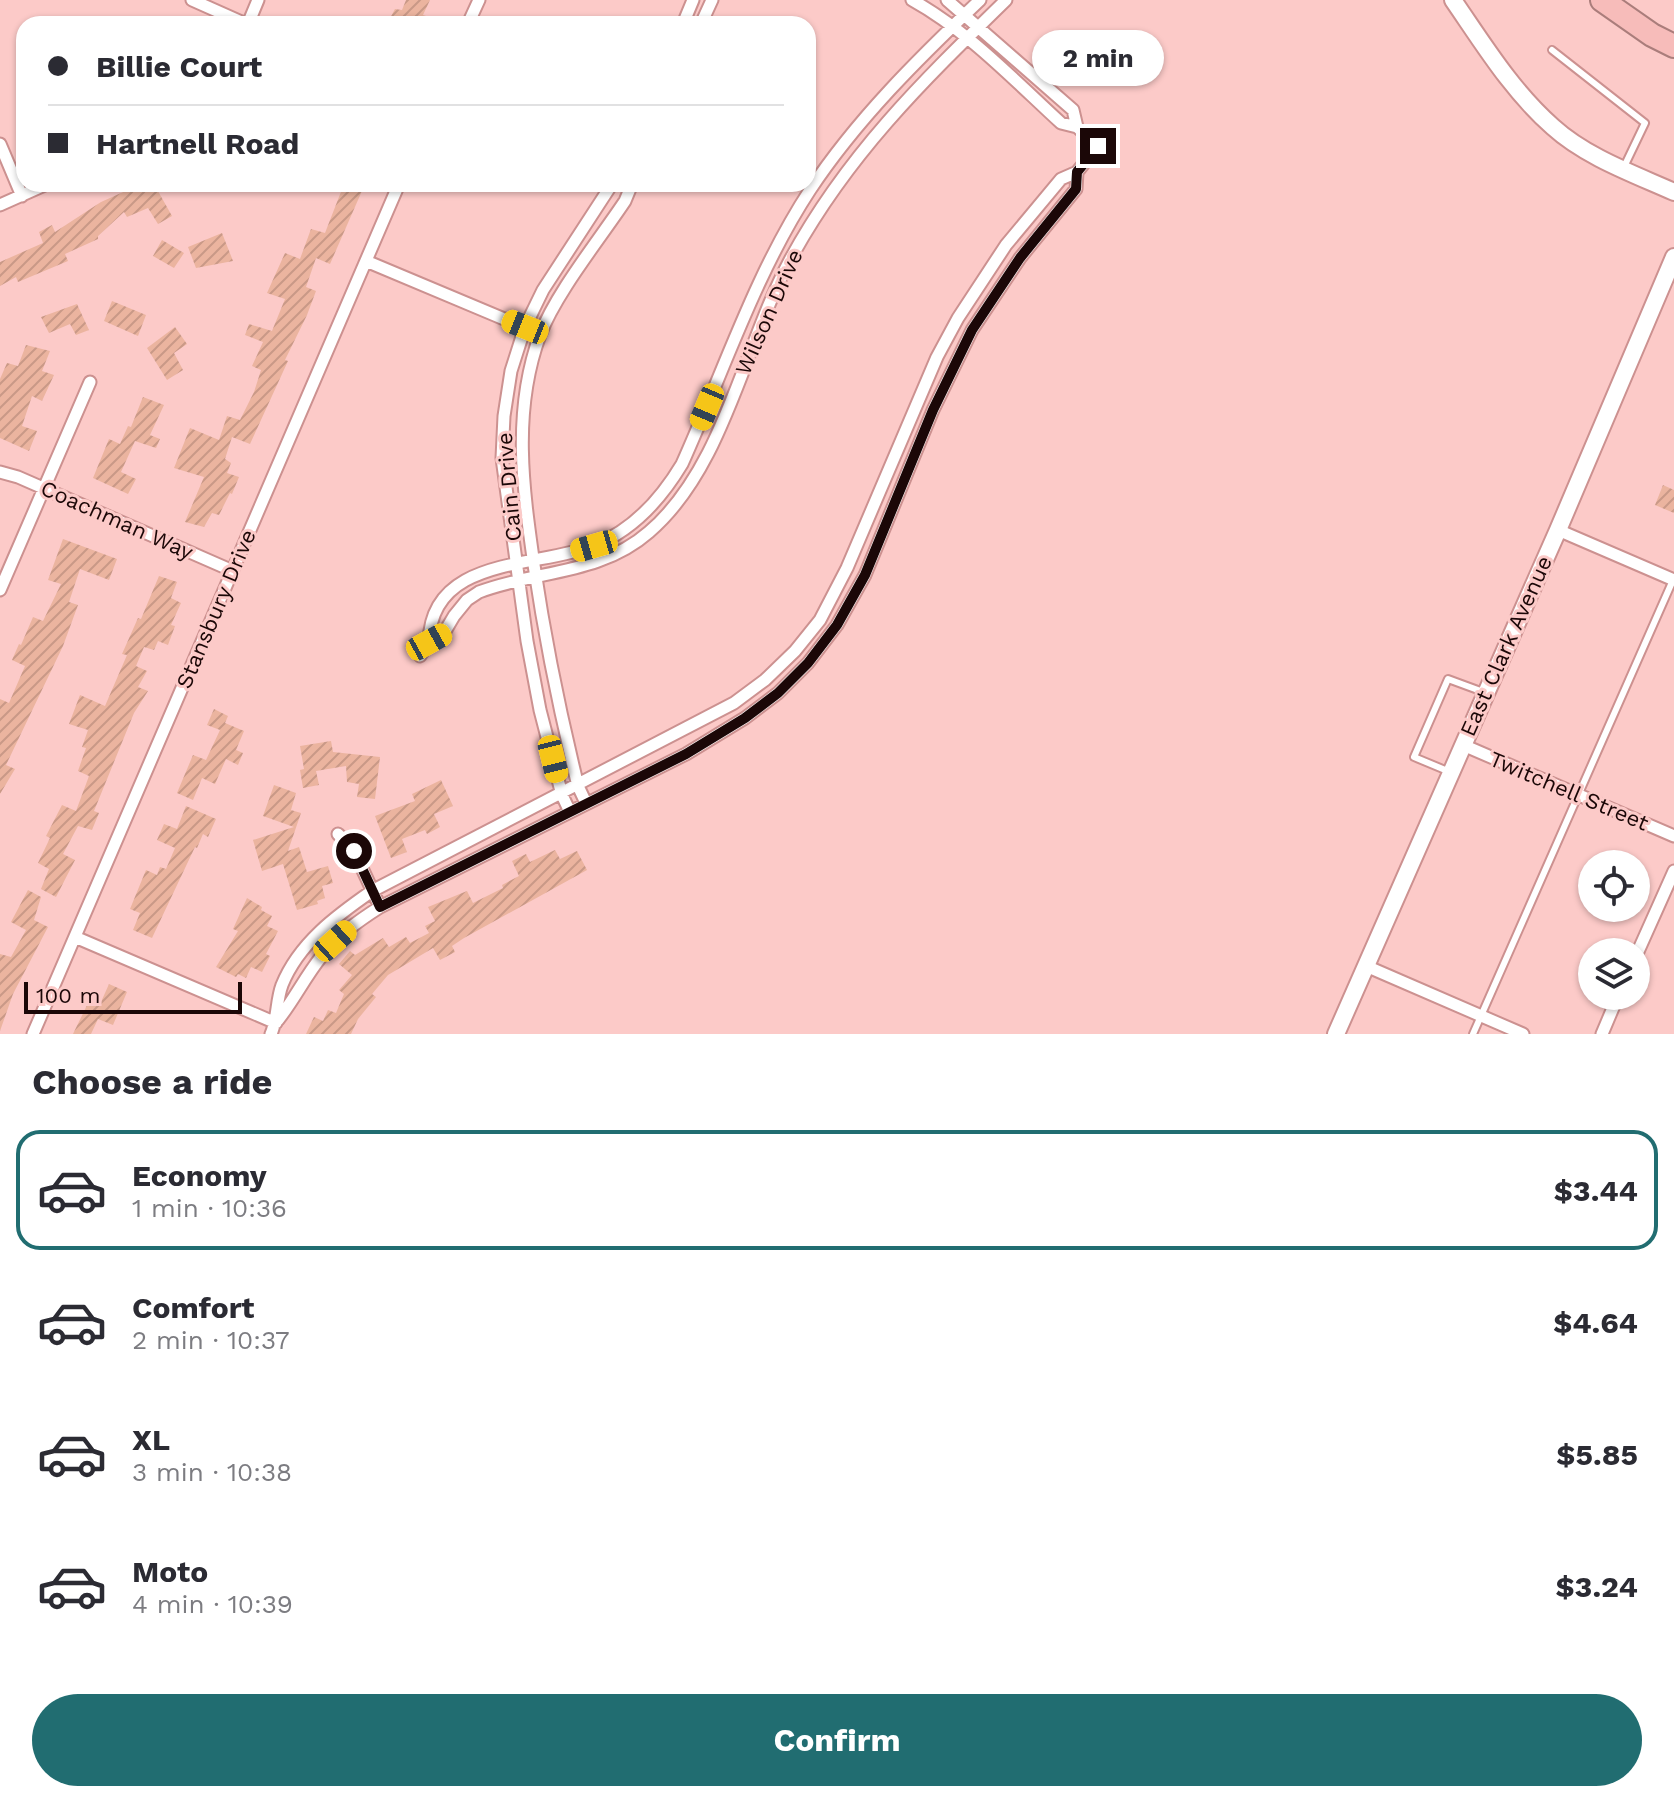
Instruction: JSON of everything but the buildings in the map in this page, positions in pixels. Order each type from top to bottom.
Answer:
[{"type":"highway","points":[[1602,0],[1652,35],[1674,46]]},
{"type":"main road","points":[[1453,0],[1504,75],[1555,129],[1587,151],[1674,192]]},
{"type":"main road","name":"East Clark Avenue","points":[[1336,1034],[1558,530],[1674,257]]},
{"type":"street","points":[[192,0],[229,16]]},
{"type":"street","points":[[273,1028],[281,987],[307,945],[339,914],[372,891],[734,703],[765,680],[795,651],[820,620],[847,568],[916,403],[958,318],[1006,245],[1061,179],[1077,172],[1098,146],[1077,127],[1061,123],[967,38],[912,0]]},
{"type":"street","points":[[947,0],[1073,110],[1077,127]]},
{"type":"street","name":"Wilson Drive","points":[[816,182],[882,99],[980,0]]},
{"type":"street","name":"Wilson Drive","points":[[429,642],[444,633],[467,600],[493,587],[590,565],[620,553],[648,533],[672,510],[696,477],[789,263],[824,202],[896,110],[1006,0]]},
{"type":"street","points":[[0,144],[16,182]]},
{"type":"street","points":[[273,1028],[335,941],[353,925],[380,907],[686,754],[745,718],[778,693],[808,663],[837,625],[865,575],[960,353],[1020,258],[1076,189],[1077,172]]},
{"type":"street","points":[[20,192],[22,196]]},
{"type":"street","points":[[0,205],[30,192]]},
{"type":"street","name":"Stansbury Drive","points":[[33,1034],[396,192]]},
{"type":"street","name":"Cain Drive","points":[[570,812],[562,795],[540,710],[518,581],[502,458],[504,416],[511,371],[525,327],[543,290],[607,192]]},
{"type":"street","name":"Cain Drive","points":[[586,803],[578,786],[559,706],[536,578],[525,496],[522,421],[540,334],[629,192]]},
{"type":"street","name":"Wilson Drive","points":[[429,642],[429,622],[454,588],[469,576],[492,568],[594,546],[618,533],[666,490],[682,464],[773,256],[809,192]]},
{"type":"street","points":[[366,261],[540,334]]},
{"type":"street","points":[[737,337],[753,343]]},
{"type":"street","points":[[0,590],[90,382]]},
{"type":"street","points":[[916,403],[933,410]]},
{"type":"street","name":"Coachman Way","points":[[0,472],[44,488],[233,571]]},
{"type":"street","points":[[1558,530],[1674,579]]},
{"type":"street","points":[[847,568],[865,575]]},
{"type":"street","points":[[420,656],[429,642]]},
{"type":"street","name":"Twitchell Street","points":[[1463,745],[1674,836]]},
{"type":"street","points":[[338,834],[354,851],[380,907]]},
{"type":"street","points":[[1644,938],[1674,871]]},
{"type":"street","points":[[75,937],[273,1028]]},
{"type":"street","points":[[1366,966],[1523,1034]]},
{"type":"street","points":[[1602,1034],[1612,1010]]},
{"type":"lane","points":[[1552,50],[1645,123],[1623,169]]},
{"type":"lane","points":[[1473,1034],[1674,579]]},
{"type":"lane","points":[[1451,773],[1414,757],[1448,679],[1486,693]]},
{"type":"route","points":[[354,851],[380,907],[686,754],[745,718],[778,693],[808,663],[837,625],[865,575],[933,410],[972,330],[1020,258],[1076,189],[1077,172],[1098,146]]}]
